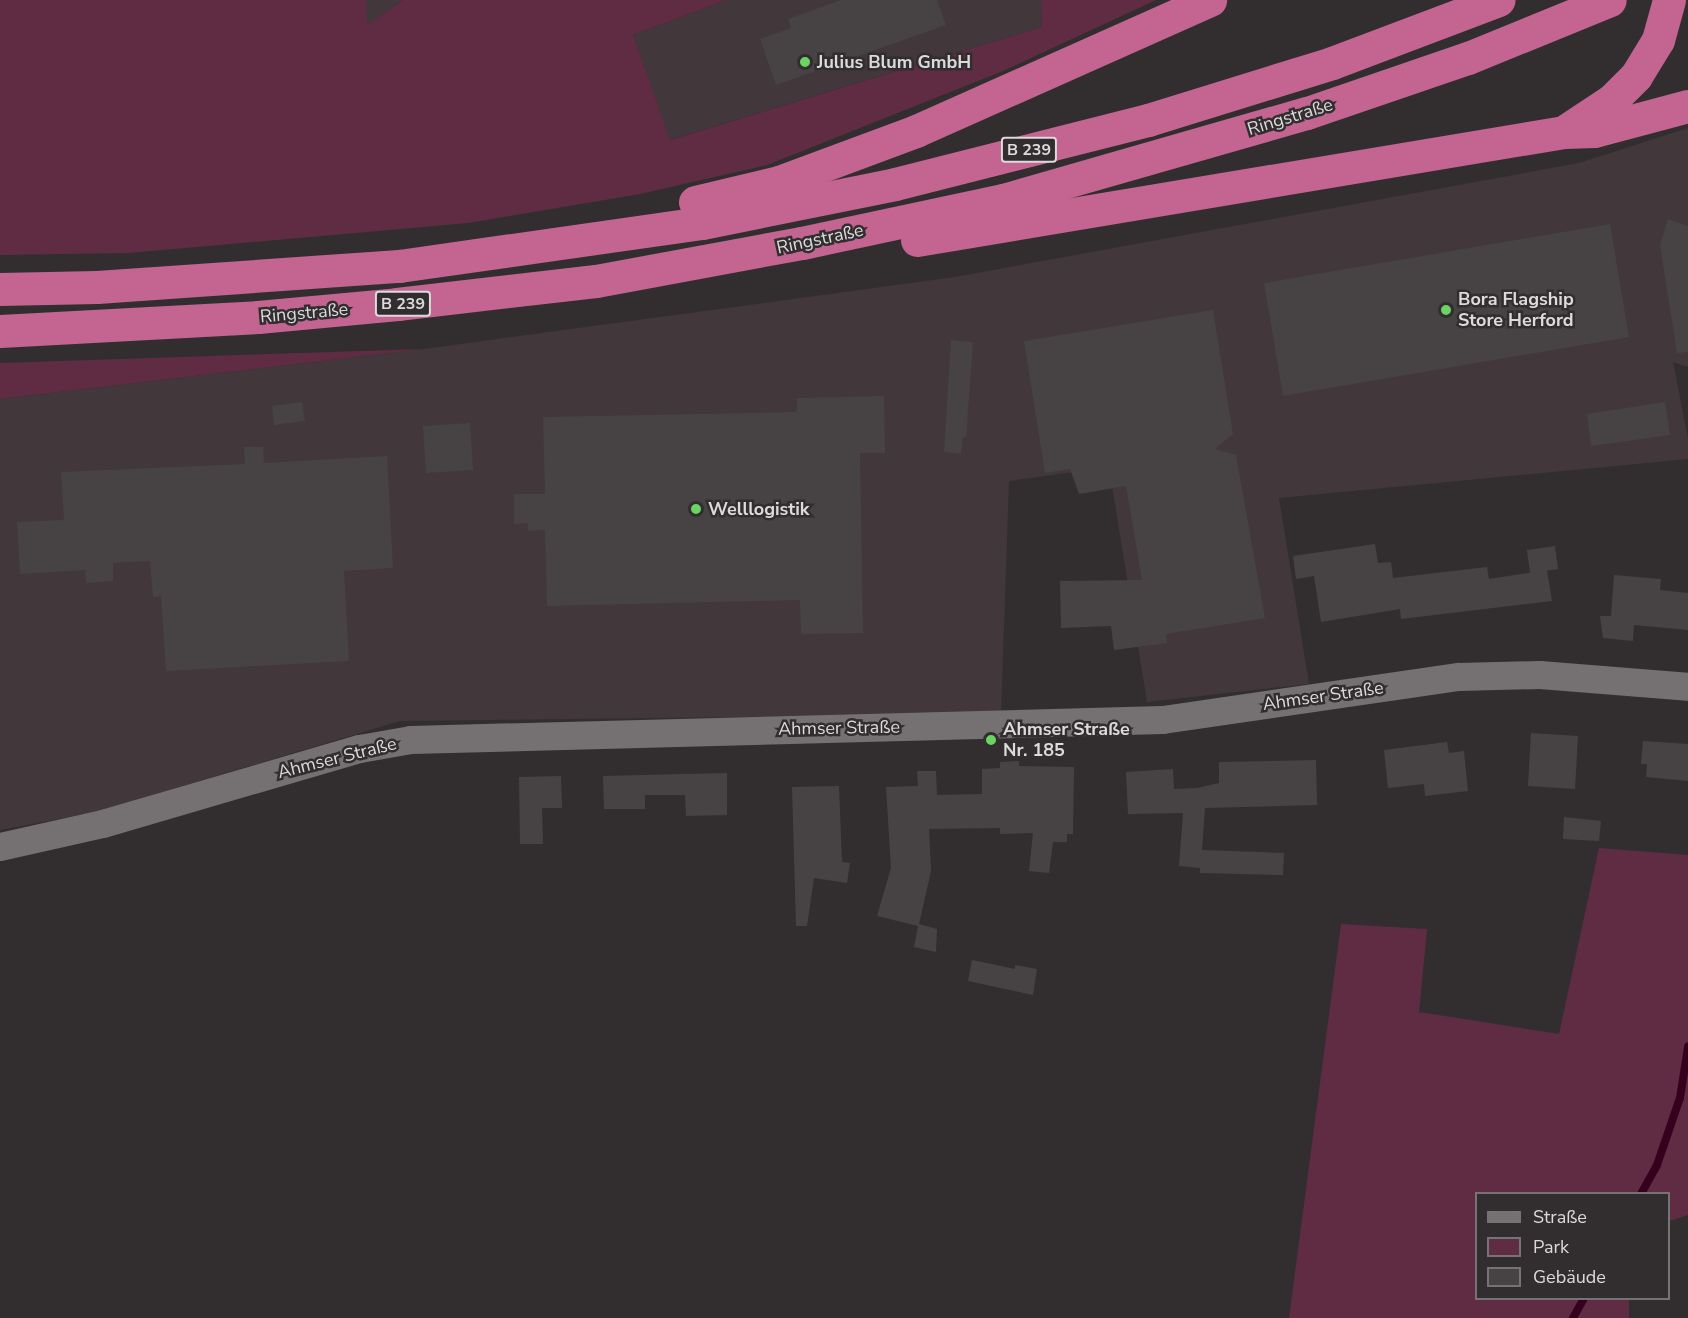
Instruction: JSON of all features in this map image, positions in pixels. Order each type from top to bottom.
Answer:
[{"type":"highway","points":[[545,247],[612,219],[789,178],[916,131],[1210,0]]},
{"type":"highway","name":"B 239","points":[[0,289],[97,287],[399,266],[702,223],[895,184],[1137,123],[1332,63],[1499,0]]},
{"type":"highway","name":"Ringstraße","points":[[0,331],[258,317],[397,304],[596,281],[802,243],[1003,200],[1306,113],[1468,58],[1610,0]]},
{"type":"highway","points":[[1564,132],[1612,100],[1645,64],[1665,25],[1669,0]]},
{"type":"highway","points":[[802,243],[835,255],[1564,132],[1594,131],[1688,106]]},
{"type":"street","name":"Ahmser Straße","points":[[0,847],[103,824],[360,749],[411,740],[1163,720],[1459,677],[1540,675],[1688,687]]},
{"type":"shaded area","points":[[347,0],[403,0],[366,26]]},
{"type":"shaded area","points":[[726,0],[1041,0],[1042,27],[669,140],[633,35]]},
{"type":"shaded area","points":[[1688,128],[1688,367],[1673,362],[1688,438],[1688,459],[1279,498],[1309,684],[1147,702],[1109,467],[1009,481],[1001,714],[400,721],[96,812],[0,830],[0,399],[424,349],[955,277],[1579,163]]},
{"type":"green space","points":[[0,0],[366,0],[367,25],[403,0],[726,0],[633,35],[670,140],[1042,27],[1041,0],[1156,0],[1003,71],[767,165],[640,194],[468,223],[128,253],[0,255]]},
{"type":"green space","points":[[424,349],[0,399],[0,363]]},
{"type":"green space","points":[[1599,848],[1688,855],[1688,1215],[1670,1221],[1670,1192],[1475,1192],[1475,1300],[1629,1300],[1629,1318],[1289,1318],[1341,924],[1427,929],[1419,1012],[1559,1034]]},
{"type":"building","name":"Julius Blum GmbH","points":[[841,0],[937,0],[946,25],[776,85],[760,39],[791,28],[788,19]]},
{"type":"building","points":[[1668,219],[1688,226],[1688,352],[1677,353],[1660,245]]},
{"type":"building","name":"Bora Flagship Store Herford","points":[[1610,224],[1629,337],[1283,396],[1264,283]]},
{"type":"building","points":[[1213,310],[1233,434],[1215,449],[1236,455],[1265,618],[1166,634],[1167,643],[1114,650],[1111,626],[1061,628],[1060,581],[1142,580],[1126,486],[1079,494],[1070,469],[1045,473],[1024,341]]},
{"type":"building","points":[[951,340],[973,342],[966,437],[963,437],[961,454],[944,452]]},
{"type":"building","name":"Welllogistik","points":[[884,396],[885,453],[860,453],[863,633],[801,634],[800,600],[547,606],[545,530],[528,531],[528,523],[514,524],[514,494],[545,494],[543,417],[797,412],[797,398]]},
{"type":"building","points":[[302,402],[305,421],[274,425],[272,406]]},
{"type":"building","points":[[1665,402],[1670,435],[1591,446],[1587,414]]},
{"type":"building","points":[[470,423],[473,470],[426,473],[423,426]]},
{"type":"building","points":[[244,447],[263,447],[264,463],[387,456],[393,568],[344,571],[349,661],[166,671],[161,596],[153,597],[150,561],[113,563],[113,581],[86,583],[85,570],[20,574],[17,522],[64,520],[61,472],[245,464]]},
{"type":"building","points":[[1375,544],[1378,563],[1391,562],[1393,578],[1487,567],[1489,579],[1547,570],[1552,601],[1401,619],[1400,609],[1321,622],[1314,576],[1296,579],[1293,556]]},
{"type":"building","points":[[1555,546],[1558,569],[1530,573],[1527,550]]},
{"type":"building","points":[[1614,575],[1661,579],[1660,590],[1688,593],[1688,630],[1634,625],[1633,641],[1603,638],[1600,616],[1611,616]]},
{"type":"building","points":[[1531,733],[1578,736],[1575,789],[1528,786]]},
{"type":"building","points":[[1643,741],[1688,744],[1688,781],[1646,777],[1647,764],[1641,764]]},
{"type":"building","points":[[1447,742],[1449,753],[1464,751],[1468,791],[1425,796],[1424,784],[1388,788],[1384,750]]},
{"type":"building","points":[[1316,760],[1317,805],[1205,808],[1202,850],[1284,853],[1283,875],[1200,873],[1200,868],[1179,866],[1183,813],[1128,814],[1126,772],[1173,769],[1174,789],[1197,788],[1219,783],[1219,762]]},
{"type":"building","points":[[1019,761],[1019,766],[1074,767],[1073,834],[1067,834],[1067,842],[1053,842],[1049,873],[1029,871],[1033,833],[1000,834],[1000,828],[929,829],[931,871],[919,924],[937,929],[936,952],[914,947],[918,926],[877,916],[891,868],[886,787],[918,786],[917,771],[936,771],[937,795],[982,794],[982,769],[1000,768],[1000,762]]},
{"type":"building","points":[[727,773],[727,815],[686,816],[685,795],[645,795],[645,809],[604,809],[603,776]]},
{"type":"building","points":[[561,776],[562,808],[542,808],[543,844],[520,844],[519,777]]},
{"type":"building","points":[[839,786],[842,862],[850,863],[847,883],[814,878],[807,926],[796,926],[792,787]]},
{"type":"building","points":[[1564,817],[1601,821],[1599,841],[1563,839]]},
{"type":"building","points":[[972,960],[1015,969],[1015,965],[1037,969],[1033,995],[968,981]]},
{"type":"waterway","points":[[1642,1192],[1657,1165],[1680,1098],[1688,1047]]},
{"type":"waterway","points":[[1573,1318],[1583,1300]]},
{"type":"place","name":"Julius Blum GmbH","points":[[805,62]]},
{"type":"place","name":"Bora Flagship Store Herford","points":[[1446,310]]},
{"type":"place","name":"Welllogistik","points":[[696,509]]},
{"type":"place","name":"Ahmser Straße Nr. 185","points":[[991,740]]}]
